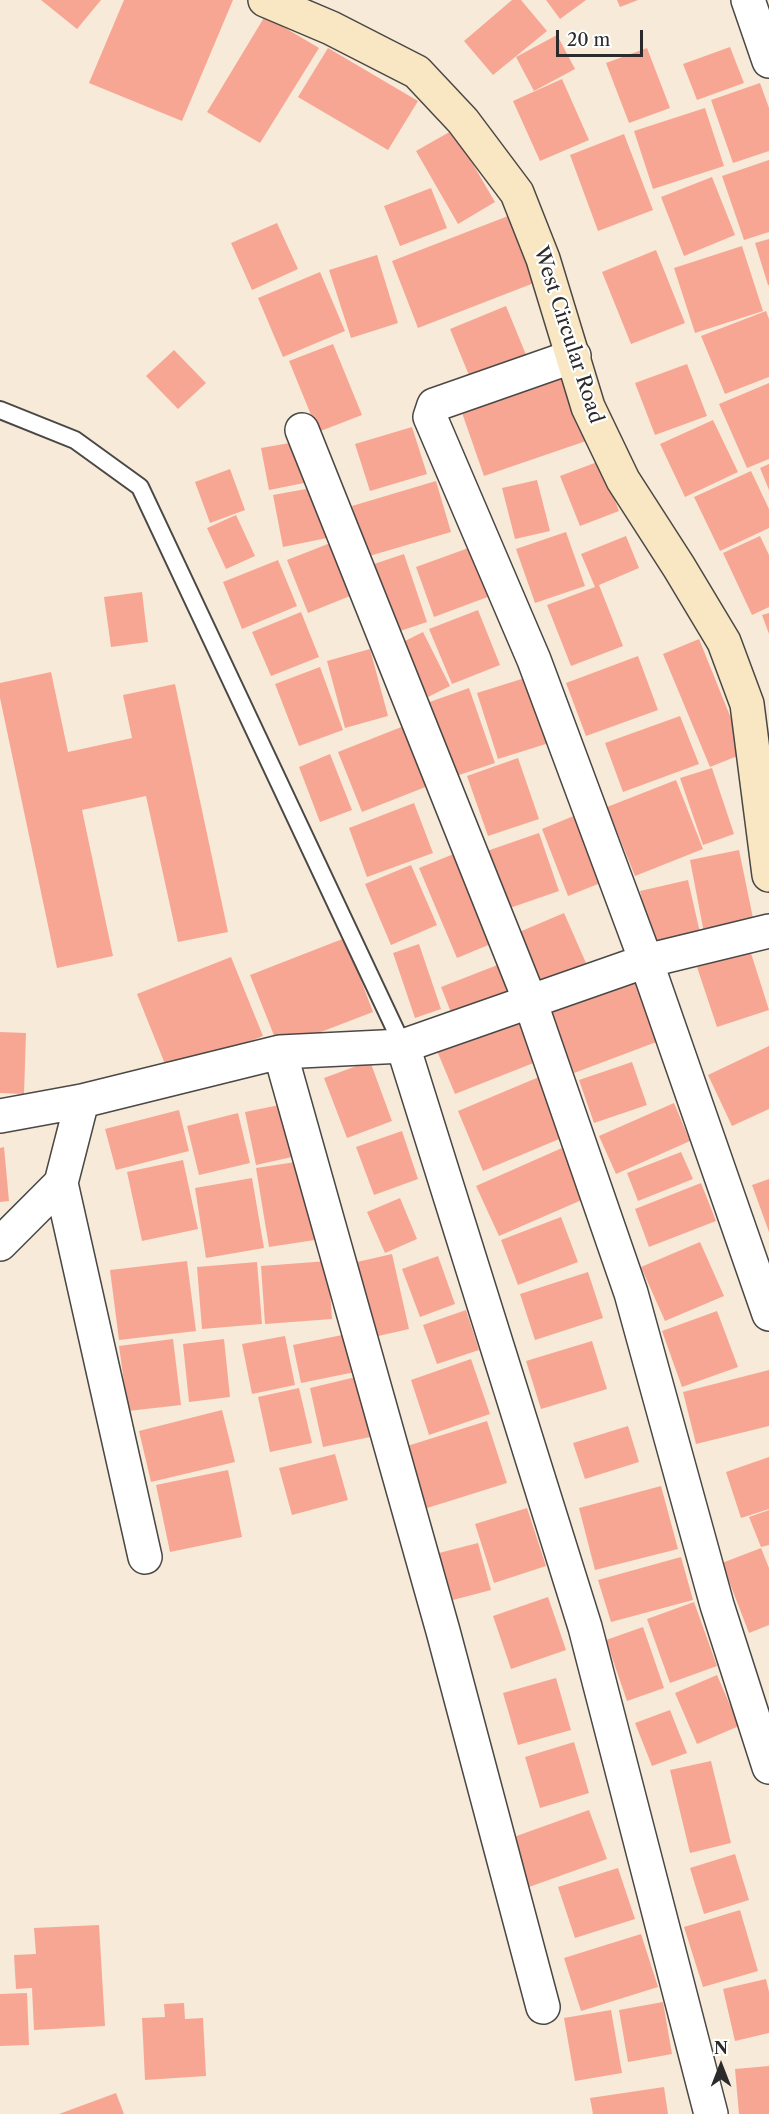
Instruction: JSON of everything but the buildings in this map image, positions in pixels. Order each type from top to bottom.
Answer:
[{"type":"street","name":"West Circular Road","points":[[265,0],[331,28],[417,72],[463,122],[517,193],[543,259],[588,407],[623,480],[724,642],[747,704],[769,875]]},
{"type":"street","points":[[748,0],[769,61]]},
{"type":"street","points":[[574,356],[434,405],[430,417],[534,660],[646,962],[769,1314]]},
{"type":"street","points":[[302,430],[530,1001],[631,1293],[717,1605],[769,1767]]},
{"type":"street","points":[[0,1116],[82,1101],[280,1052],[403,1046],[646,962],[769,931]]},
{"type":"street","points":[[403,1046],[585,1626],[711,2114]]},
{"type":"street","points":[[280,1052],[446,1643],[543,2007]]},
{"type":"street","points":[[82,1101],[61,1183],[145,1557]]},
{"type":"street","points":[[0,1244],[61,1183]]},
{"type":"lane","points":[[0,410],[75,440],[140,487],[403,1046]]}]
